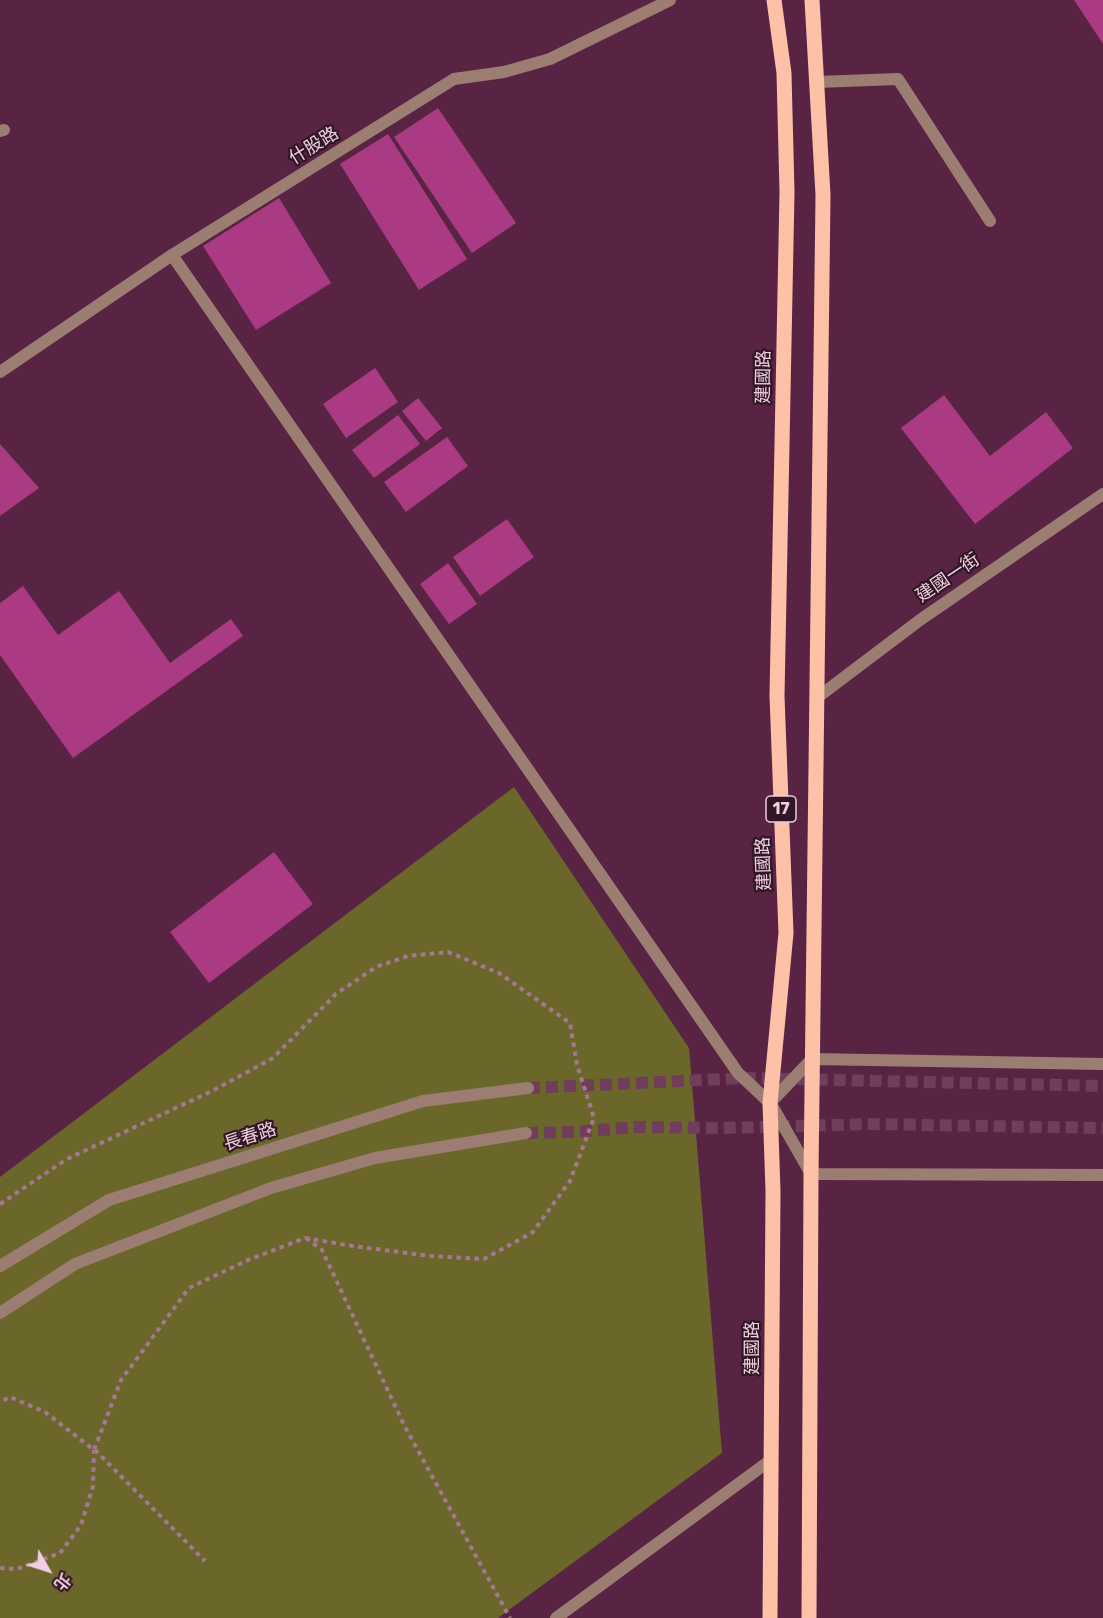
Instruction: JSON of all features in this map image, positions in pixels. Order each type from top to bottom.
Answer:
[{"type":"main road","name":"建國路","points":[[770,1618],[773,1191],[770,1103],[786,933],[777,696],[787,192],[784,73],[774,0]]},
{"type":"main road","name":"17","points":[[809,1618],[812,1059],[823,195],[812,0]]},
{"type":"street","name":"什股路","points":[[1,370],[172,255],[454,79],[504,72],[550,59],[670,0]]},
{"type":"street","points":[[817,82],[898,79],[990,221]]},
{"type":"street","points":[[172,255],[738,1073],[770,1103],[811,1174],[1103,1174]]},
{"type":"street","name":"建國一街","points":[[818,697],[920,620],[1103,494]]},
{"type":"street","points":[[770,1103],[812,1059],[1103,1064]]},
{"type":"street","name":"長春路","points":[[0,1266],[109,1200],[423,1101],[528,1088]]},
{"type":"street","points":[[0,1312],[75,1264],[271,1188],[375,1158],[526,1133]]},
{"type":"street","points":[[556,1618],[772,1459]]},
{"type":"path","points":[[305,1238],[322,1250],[404,1425],[510,1618]]},
{"type":"path","points":[[0,1568],[16,1569],[60,1552],[81,1525],[93,1486],[94,1450],[205,1561]]},
{"type":"shaded area","points":[[514,787],[689,1048],[722,1453],[498,1618],[0,1618],[0,1177]]},
{"type":"building","points":[[1074,0],[1103,0],[1103,44]]},
{"type":"building","points":[[438,108],[516,223],[472,253],[394,137]]},
{"type":"building","points":[[388,134],[467,259],[419,290],[340,164]]},
{"type":"building","points":[[279,198],[331,283],[256,330],[203,246]]},
{"type":"building","points":[[375,368],[398,402],[346,438],[323,404]]},
{"type":"building","points":[[944,395],[990,456],[1046,412],[1073,448],[975,524],[901,428]]},
{"type":"building","points":[[418,398],[442,428],[426,441],[402,411]]},
{"type":"building","points":[[398,415],[420,444],[374,478],[352,450]]},
{"type":"building","points":[[447,437],[468,466],[406,512],[384,482]]},
{"type":"building","points":[[0,444],[39,488],[0,516]]},
{"type":"building","points":[[507,519],[534,557],[480,596],[453,557]]},
{"type":"building","points":[[448,563],[477,604],[449,624],[420,584]]},
{"type":"building","points":[[23,586],[58,635],[119,591],[170,663],[231,619],[243,636],[73,758],[0,655],[0,603]]},
{"type":"building","points":[[274,852],[313,904],[209,983],[170,932]]},
{"type":"tunnel","points":[[528,1088],[746,1078],[1103,1086]]},
{"type":"tunnel","points":[[526,1133],[638,1127],[722,1128],[867,1124],[1103,1128]]}]
